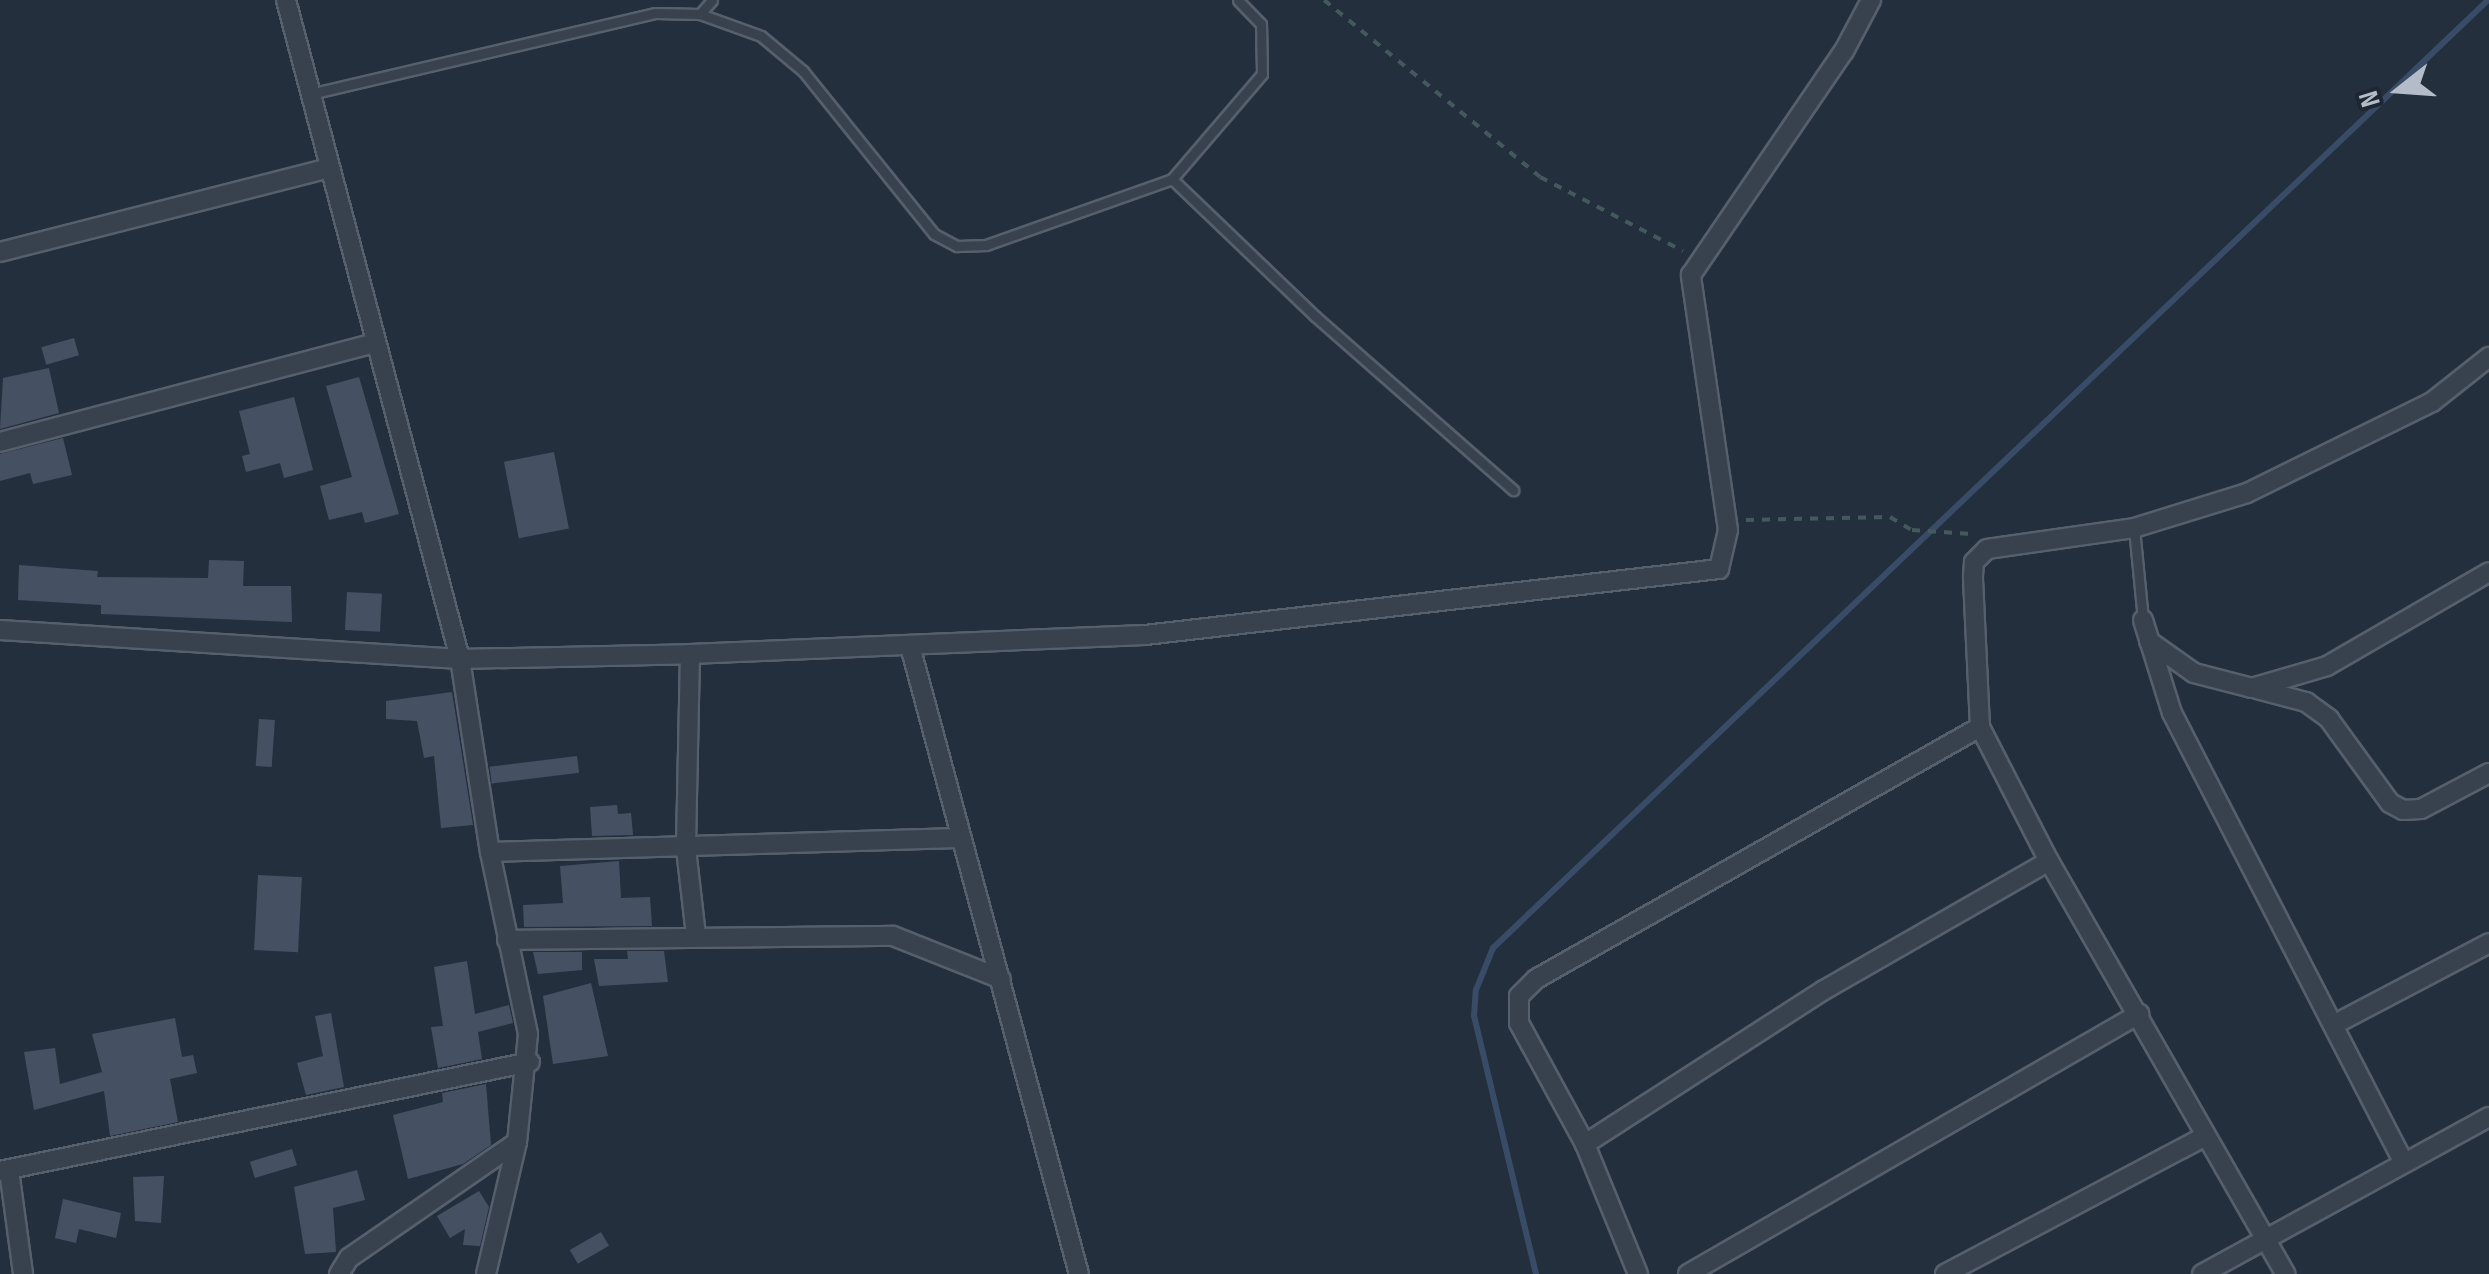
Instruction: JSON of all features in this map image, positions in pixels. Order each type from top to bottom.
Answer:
[{"type":"street","points":[[286,0],[460,658],[490,852],[530,1062],[517,1142],[486,1274]]},
{"type":"street","points":[[0,630],[460,658],[690,654],[1145,635],[1720,569],[1726,558],[1728,536],[1689,294],[1697,258],[1780,146],[1871,0]]},
{"type":"street","points":[[0,252],[329,168]]},
{"type":"street","points":[[0,442],[374,343]]},
{"type":"street","points":[[2286,1274],[2269,1238],[2206,1136],[2049,861],[1980,727],[1974,562],[1999,544],[2068,541],[2134,528],[2314,463],[2432,402],[2489,357]]},
{"type":"street","points":[[2252,688],[2327,666],[2489,572]]},
{"type":"street","points":[[2143,620],[2172,713],[2336,1024],[2404,1163]]},
{"type":"street","points":[[2149,641],[2194,673],[2306,702],[2329,719],[2390,803],[2403,810],[2421,809],[2489,773]]},
{"type":"street","points":[[910,646],[958,838],[1002,979],[1079,1274]]},
{"type":"street","points":[[690,654],[686,849],[696,935]]},
{"type":"street","points":[[1638,1274],[1584,1144],[1519,1024],[1519,996],[1536,979],[1980,727]]},
{"type":"street","points":[[490,852],[958,838]]},
{"type":"street","points":[[1584,1144],[1824,990],[2049,861]]},
{"type":"street","points":[[507,940],[696,935],[893,936],[1002,979]]},
{"type":"street","points":[[2336,1024],[2489,943]]},
{"type":"street","points":[[1688,1274],[2138,1014]]},
{"type":"street","points":[[23,1274],[4,1170],[530,1062]]},
{"type":"street","points":[[2202,1274],[2489,1116]]},
{"type":"street","points":[[1944,1274],[2206,1136]]},
{"type":"street","points":[[339,1274],[349,1258],[517,1142]]},
{"type":"lane","points":[[700,14],[712,0]]},
{"type":"lane","points":[[310,94],[656,13],[700,14],[761,36],[803,70],[880,173],[934,234],[958,246],[986,244],[1172,178],[1262,74],[1261,24],[1238,0]]},
{"type":"lane","points":[[1172,178],[1315,316],[1513,490]]},
{"type":"lane","points":[[2134,528],[2143,620]]},
{"type":"path","points":[[1324,0],[1540,177],[1697,258]]},
{"type":"path","points":[[1728,536],[1764,515],[1838,522],[1890,517],[1912,530],[1971,534]]},
{"type":"building","points":[[74,338],[79,355],[46,365],[41,347]]},
{"type":"building","points":[[49,368],[59,413],[0,429],[3,378]]},
{"type":"building","points":[[359,377],[399,514],[365,523],[362,512],[329,520],[320,486],[352,477],[326,386]]},
{"type":"building","points":[[294,397],[313,470],[284,478],[280,463],[246,472],[242,456],[250,454],[239,411]]},
{"type":"building","points":[[63,438],[72,475],[33,484],[30,473],[0,481],[0,454]]},
{"type":"building","points":[[554,452],[569,529],[519,538],[504,462]]},
{"type":"building","points":[[209,560],[244,561],[243,586],[291,586],[292,622],[101,614],[101,605],[18,600],[19,565],[98,571],[97,577],[208,578]]},
{"type":"building","points":[[347,592],[382,594],[380,632],[345,630]]},
{"type":"building","points":[[452,692],[473,825],[441,828],[434,756],[424,758],[417,721],[386,719],[386,701]]},
{"type":"building","points":[[259,719],[275,720],[272,767],[256,766]]},
{"type":"building","points":[[577,756],[579,773],[492,784],[490,767]]},
{"type":"building","points":[[617,805],[618,814],[631,813],[633,835],[592,836],[590,807]]},
{"type":"building","points":[[619,861],[621,898],[650,897],[652,926],[524,927],[523,905],[563,903],[560,866]]},
{"type":"building","points":[[258,875],[302,877],[298,952],[254,950]]},
{"type":"building","points":[[627,951],[664,951],[668,982],[599,986],[594,959],[628,959]]},
{"type":"building","points":[[533,952],[582,952],[582,970],[538,974]]},
{"type":"building","points":[[467,961],[475,1014],[509,1005],[513,1023],[478,1032],[482,1059],[438,1068],[431,1027],[443,1026],[434,967]]},
{"type":"building","points":[[591,983],[608,1056],[553,1064],[543,996]]},
{"type":"building","points":[[331,1013],[344,1087],[306,1095],[297,1063],[323,1056],[315,1016]]},
{"type":"building","points":[[175,1018],[182,1057],[193,1055],[197,1073],[170,1079],[178,1122],[110,1136],[104,1091],[34,1110],[24,1052],[55,1048],[60,1084],[102,1072],[92,1034]]},
{"type":"building","points":[[486,1084],[491,1145],[463,1164],[408,1179],[393,1115],[443,1102],[442,1093]]},
{"type":"building","points":[[292,1149],[297,1165],[255,1178],[250,1162]]},
{"type":"building","points":[[357,1170],[365,1200],[333,1208],[336,1252],[305,1254],[294,1187]]},
{"type":"building","points":[[164,1176],[161,1223],[135,1221],[133,1177]]},
{"type":"building","points":[[479,1191],[489,1207],[480,1246],[463,1245],[465,1229],[450,1238],[437,1216]]},
{"type":"building","points":[[63,1199],[121,1213],[116,1238],[79,1229],[76,1243],[55,1238]]},
{"type":"building","points":[[601,1232],[609,1246],[578,1264],[570,1250]]},
{"type":"waterway","points":[[1536,1274],[1474,1016],[1476,990],[1493,948],[2488,0]]}]
